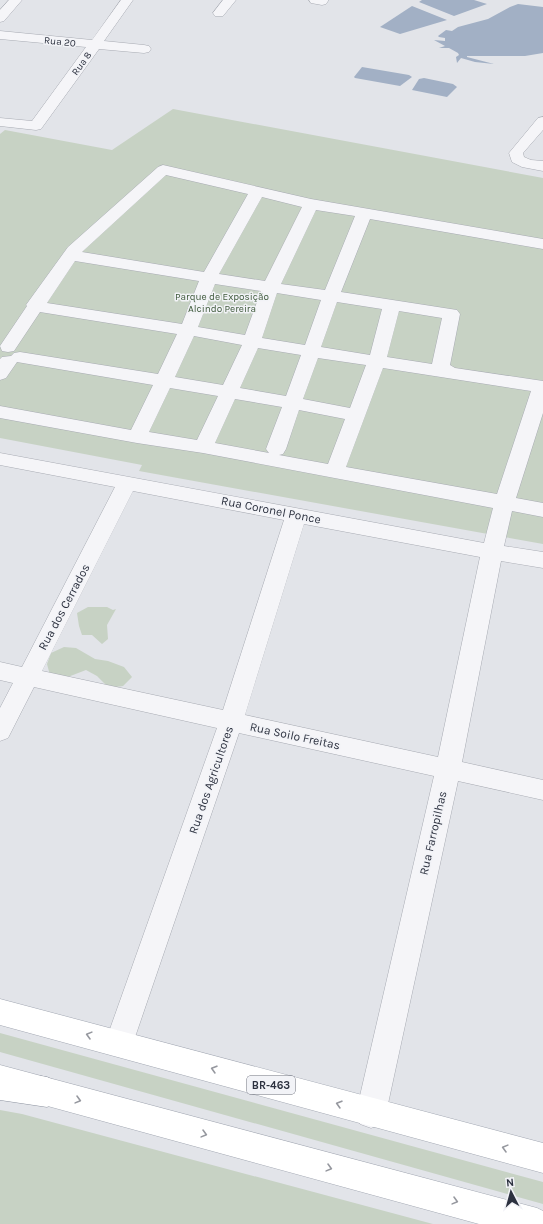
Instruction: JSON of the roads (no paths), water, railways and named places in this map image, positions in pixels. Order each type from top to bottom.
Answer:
[{"type":"main road","name":"BR-463","points":[[0,1012],[119,1043],[371,1113],[543,1158]]},
{"type":"main road","points":[[0,1079],[537,1224]]},
{"type":"main road","points":[[0,1085],[47,1092]]},
{"type":"street","points":[[0,18],[16,0]]},
{"type":"street","name":"Rua 8","points":[[0,122],[36,126],[127,0]]},
{"type":"street","points":[[219,13],[230,0]]},
{"type":"street","name":"Rua 20","points":[[0,35],[144,50]]},
{"type":"street","points":[[543,121],[516,153],[517,159],[543,166]]},
{"type":"street","points":[[355,415],[229,392],[8,357],[42,307],[71,255],[163,170],[311,204],[543,244]]},
{"type":"street","points":[[137,437],[188,330],[209,278],[257,192]]},
{"type":"street","points":[[202,447],[252,342],[270,288],[311,204]]},
{"type":"street","points":[[276,449],[294,403],[331,296],[364,213]]},
{"type":"street","points":[[71,255],[270,288],[451,314],[440,366],[448,372]]},
{"type":"street","points":[[335,471],[376,361],[392,305]]},
{"type":"street","points":[[42,307],[188,330],[252,342],[542,387]]},
{"type":"street","name":"Rua Farropilhas","points":[[371,1113],[448,769],[492,552],[504,503],[542,387]]},
{"type":"street","points":[[0,412],[335,471],[543,510]]},
{"type":"street","name":"Rua Coronel Ponce","points":[[0,459],[492,552],[543,560]]},
{"type":"street","name":"Rua dos Cerrados","points":[[0,731],[128,482]]},
{"type":"street","name":"Rua dos Agricultores","points":[[119,1043],[231,722],[296,515]]},
{"type":"street","name":"Rua Soilo Freitas","points":[[0,671],[543,790]]},
{"type":"water","points":[[422,0],[474,0],[487,4],[454,16],[419,2]]},
{"type":"water","points":[[518,4],[543,7],[543,53],[525,56],[467,56],[494,64],[475,62],[461,58],[457,63],[456,57],[459,55],[458,53],[449,48],[439,48],[445,46],[434,40],[445,41],[445,38],[438,36],[446,30],[452,31],[458,27],[488,19]]},
{"type":"water","points":[[412,6],[447,20],[400,34],[380,27]]},
{"type":"water","points":[[362,67],[409,75],[412,77],[400,86],[355,78],[354,77]]},
{"type":"water","points":[[424,78],[453,84],[457,87],[447,97],[412,90],[419,79]]},
{"type":"park label","name":"Parque de Exposição Alcindo Pereira","points":[[222,302]]}]
